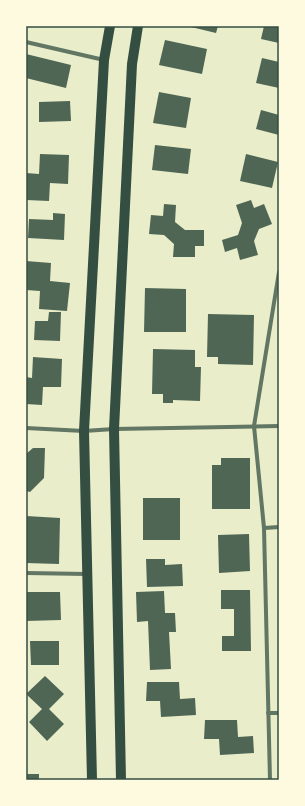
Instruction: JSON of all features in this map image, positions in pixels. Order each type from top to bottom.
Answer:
[{"type":"main road","points":[[92,780],[84,431],[104,60],[110,26]]},
{"type":"main road","points":[[121,780],[114,429],[132,64],[138,26]]},
{"type":"street","points":[[26,42],[104,60]]},
{"type":"street","points":[[270,780],[264,528],[254,426],[279,272]]},
{"type":"street","points":[[26,428],[84,431],[114,429],[279,426]]},
{"type":"street","points":[[264,528],[279,527]]},
{"type":"street","points":[[26,574],[87,574]]},
{"type":"street","points":[[268,713],[279,713]]},
{"type":"building","points":[[187,26],[218,26],[216,33]]},
{"type":"building","points":[[264,26],[279,26],[279,43],[261,39]]},
{"type":"building","points":[[165,40],[207,49],[202,74],[159,65]]},
{"type":"building","points":[[26,54],[71,65],[66,88],[26,78]]},
{"type":"building","points":[[262,58],[279,62],[279,88],[256,83]]},
{"type":"building","points":[[159,92],[191,98],[186,128],[153,123]]},
{"type":"building","points":[[70,101],[71,121],[39,122],[39,102]]},
{"type":"building","points":[[261,110],[279,115],[279,135],[256,129]]},
{"type":"building","points":[[155,145],[191,149],[188,174],[152,170]]},
{"type":"building","points":[[40,154],[69,155],[68,184],[50,183],[49,201],[26,200],[26,173],[39,174]]},
{"type":"building","points":[[246,154],[278,162],[272,188],[240,181]]},
{"type":"building","points":[[251,200],[254,208],[264,204],[272,224],[259,229],[254,241],[258,255],[240,260],[237,248],[225,252],[222,240],[238,235],[242,223],[236,205]]},
{"type":"building","points":[[164,204],[176,205],[175,222],[185,230],[204,230],[204,246],[195,246],[195,257],[173,257],[174,244],[164,235],[149,234],[151,215],[163,216]]},
{"type":"building","points":[[53,213],[65,214],[64,240],[28,238],[29,219],[53,220]]},
{"type":"building","points":[[26,261],[51,263],[50,281],[70,283],[67,311],[39,309],[40,291],[26,290]]},
{"type":"building","points":[[145,288],[186,289],[186,332],[144,332]]},
{"type":"building","points":[[49,312],[61,312],[60,341],[34,340],[35,321],[48,321]]},
{"type":"building","points":[[208,314],[254,315],[253,365],[218,364],[218,357],[207,357]]},
{"type":"building","points":[[153,349],[195,350],[195,367],[201,367],[200,401],[173,400],[173,403],[163,403],[163,394],[152,394]]},
{"type":"building","points":[[33,357],[62,359],[61,387],[43,387],[42,405],[26,404],[26,377],[32,378]]},
{"type":"building","points":[[33,448],[45,448],[44,478],[30,492],[26,491],[26,454]]},
{"type":"building","points":[[221,458],[250,458],[250,509],[212,509],[212,465],[221,465]]},
{"type":"building","points":[[143,498],[180,498],[180,540],[143,540]]},
{"type":"building","points":[[26,516],[60,518],[59,564],[26,563]]},
{"type":"building","points":[[249,534],[250,571],[219,573],[218,535]]},
{"type":"building","points":[[146,559],[165,559],[165,565],[182,564],[183,586],[147,587]]},
{"type":"building","points":[[221,590],[250,590],[251,651],[222,651],[222,636],[234,636],[234,609],[221,609]]},
{"type":"building","points":[[164,591],[165,613],[175,613],[176,632],[169,632],[171,669],[150,670],[148,621],[137,622],[136,592]]},
{"type":"building","points":[[26,592],[60,592],[61,620],[26,621]]},
{"type":"building","points":[[30,641],[59,641],[59,665],[31,665]]},
{"type":"building","points":[[45,676],[64,694],[49,709],[64,724],[47,741],[29,722],[42,709],[26,694]]},
{"type":"building","points":[[147,682],[179,682],[180,699],[195,698],[196,715],[161,717],[160,701],[146,701]]},
{"type":"building","points":[[205,720],[237,720],[238,737],[253,736],[254,753],[220,755],[219,739],[204,739]]},
{"type":"building","points":[[26,774],[39,774],[39,780],[26,780]]}]
